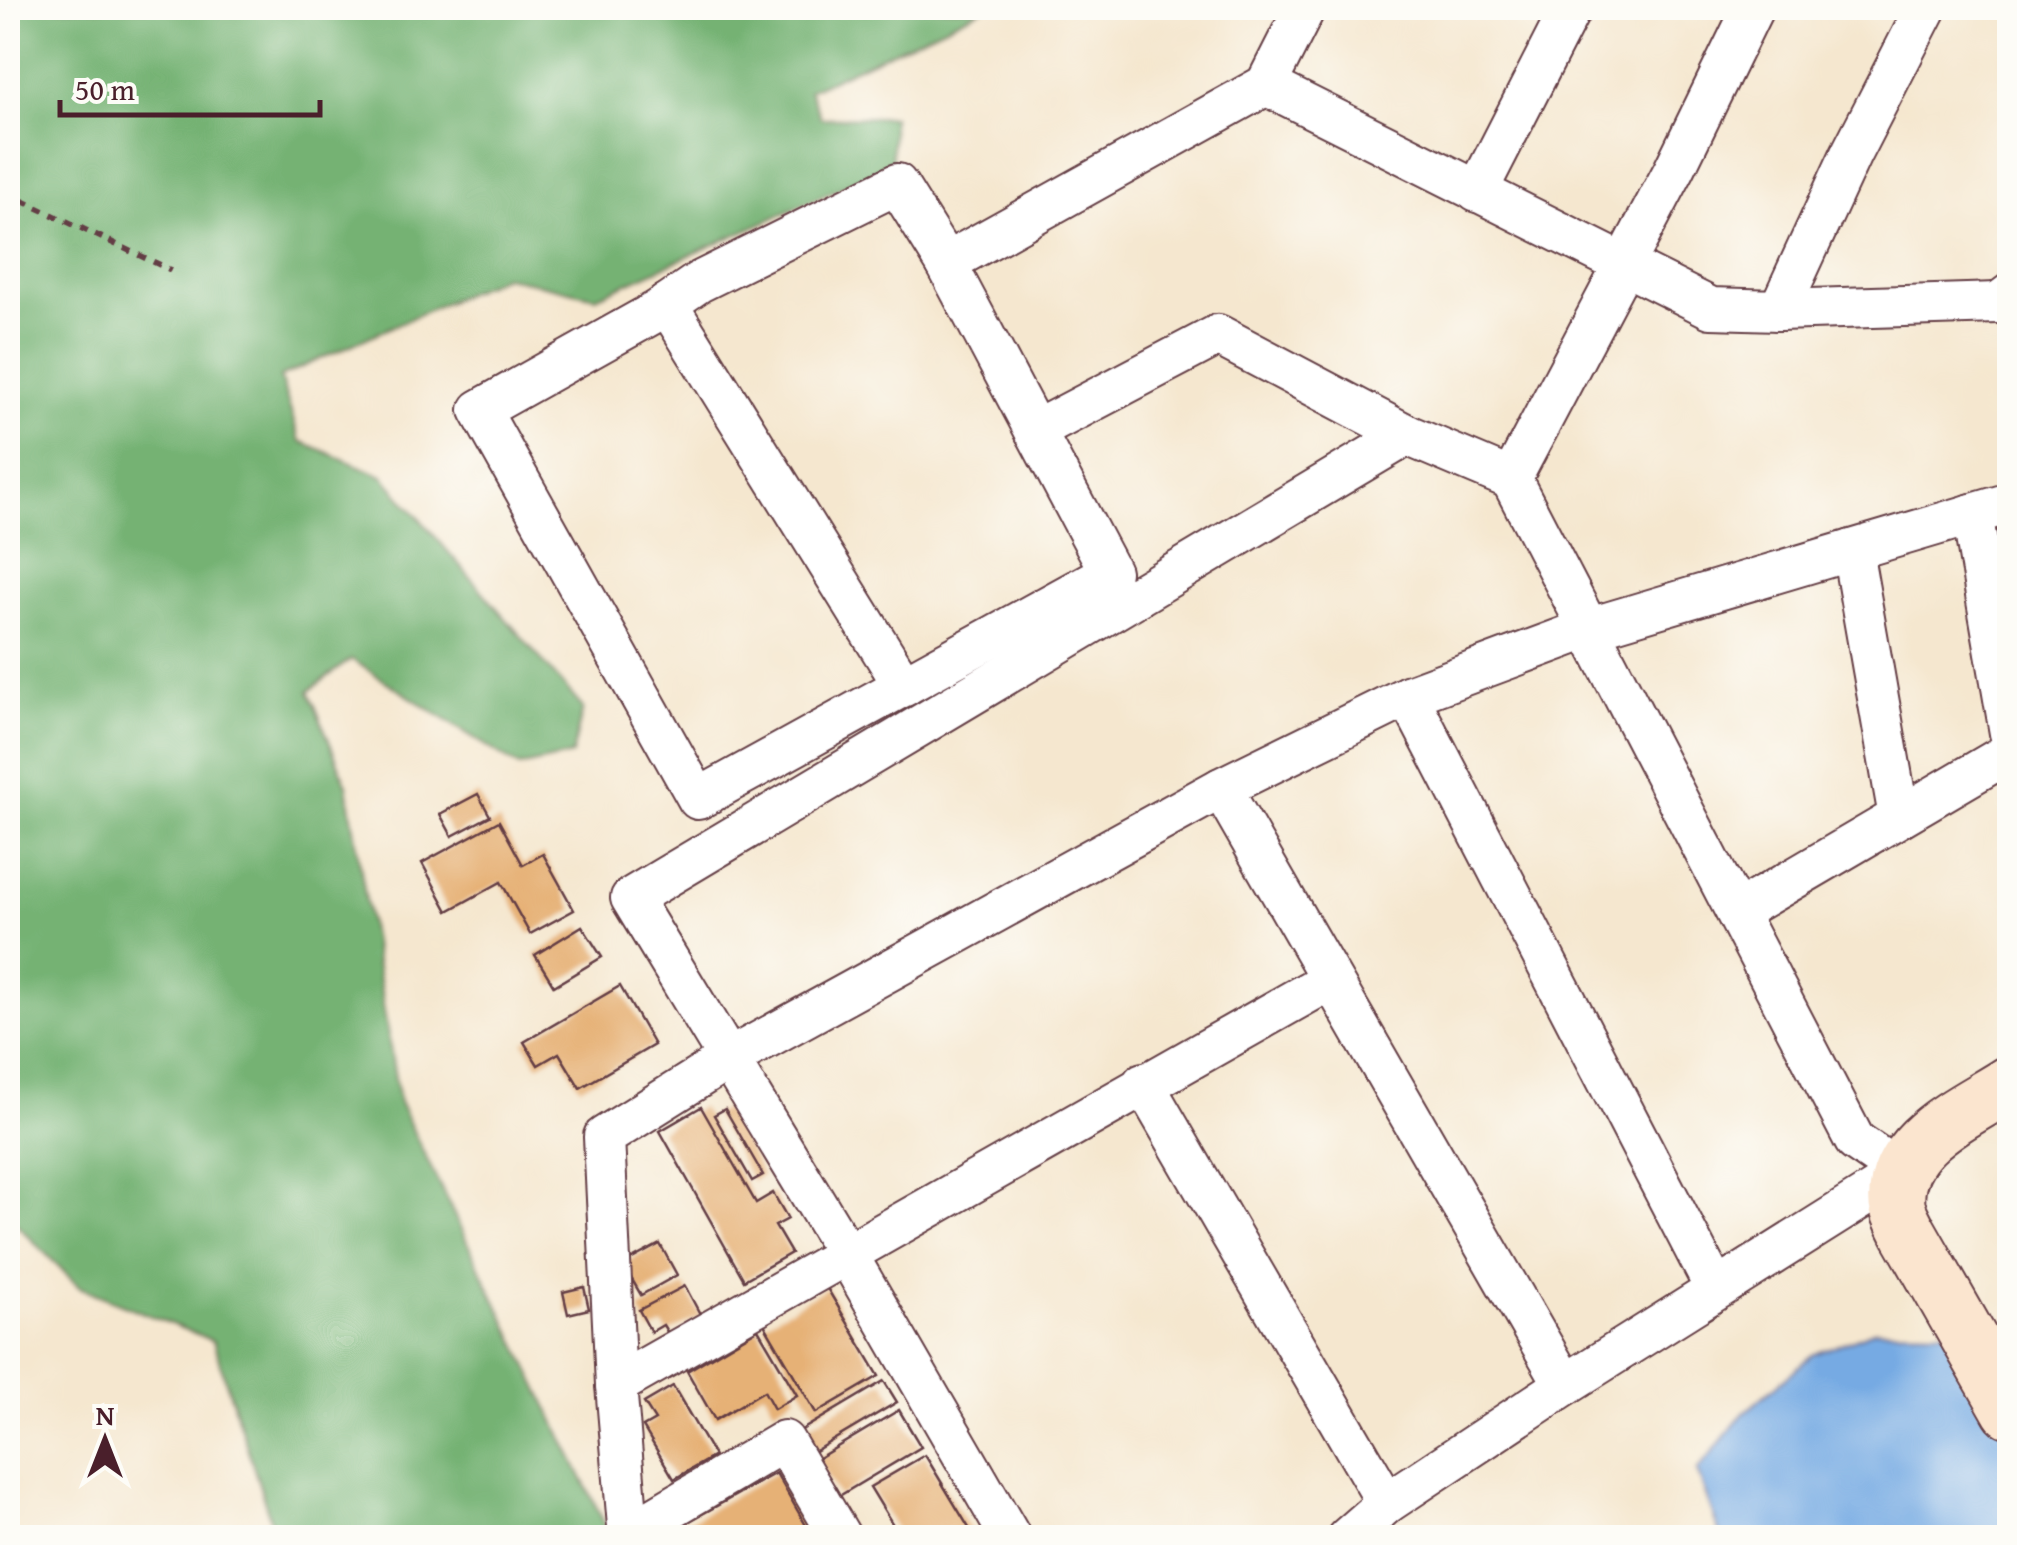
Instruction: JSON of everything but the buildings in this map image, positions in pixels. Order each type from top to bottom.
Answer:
[{"type":"main road","points":[[2010,1083],[1918,1142],[1902,1173],[1897,1205],[1909,1233],[2010,1410]]},
{"type":"street","points":[[946,264],[1266,85],[1305,8]]},
{"type":"street","points":[[1477,192],[1571,8]]},
{"type":"street","points":[[1511,479],[1626,264],[1754,8]]},
{"type":"street","points":[[1780,310],[1851,154],[1926,8]]},
{"type":"street","points":[[1266,85],[1711,308],[1780,310],[1998,303],[2010,294]]},
{"type":"street","points":[[898,184],[946,264],[1110,572],[698,799],[480,410],[699,282],[898,184]]},
{"type":"street","points":[[667,304],[904,686]]},
{"type":"street","points":[[1035,432],[1218,335],[1407,435],[1511,479],[1855,1141],[1902,1173],[1565,1384],[1388,1503],[1347,1538]]},
{"type":"street","points":[[1011,1538],[848,1256],[631,898],[1407,435]]},
{"type":"street","points":[[841,1538],[784,1441],[628,1536],[604,1137],[730,1058],[1221,788],[1408,696],[1590,628],[1990,508],[2010,733]]},
{"type":"street","points":[[1852,550],[1899,817]]},
{"type":"street","points":[[1408,696],[1715,1288]]},
{"type":"street","points":[[1737,912],[2010,752]]},
{"type":"street","points":[[1221,788],[1565,1384]]},
{"type":"street","points":[[616,1385],[1330,980]]},
{"type":"street","points":[[1143,1083],[1388,1503]]},
{"type":"path","points":[[8,194],[170,270]]},
{"type":"green space","points":[[8,8],[984,8],[809,90],[821,118],[892,117],[892,165],[596,297],[504,276],[280,377],[300,441],[383,476],[583,708],[572,755],[519,767],[351,659],[309,691],[347,785],[399,1102],[611,1537],[276,1537],[213,1341],[79,1287],[8,1216]]},
{"type":"water","points":[[1876,1330],[2009,1332],[2009,1537],[1721,1537],[1697,1471],[1744,1413],[1812,1355]]}]
